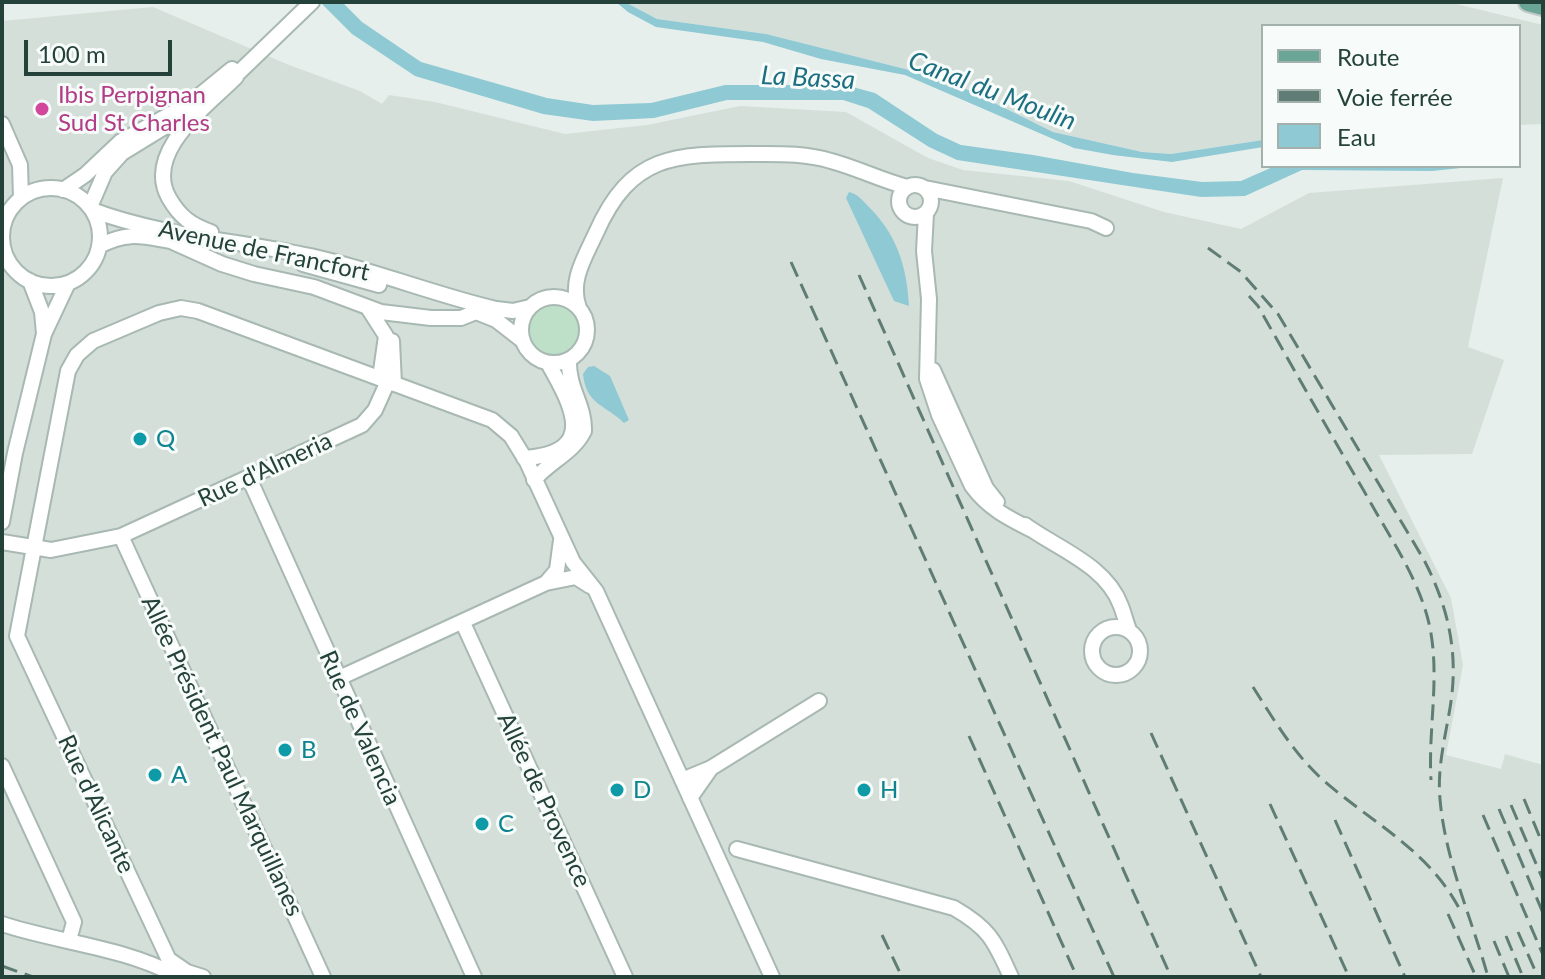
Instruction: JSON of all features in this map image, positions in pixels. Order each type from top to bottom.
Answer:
[{"type":"main road","points":[[1528,2],[1543,6]]},
{"type":"street","points":[[308,3],[179,134],[168,151],[162,171],[165,191],[186,222],[209,231],[319,258]]},
{"type":"street","points":[[63,190],[85,175],[120,142],[189,104],[308,3]]},
{"type":"street","points":[[91,208],[105,172],[122,153],[189,113],[236,77]]},
{"type":"street","points":[[2,124],[20,165],[21,198]]},
{"type":"street","points":[[576,277],[575,297],[587,322],[587,337],[580,352],[569,360],[548,363],[532,355],[523,341],[521,323],[530,307],[565,289],[576,277],[613,199],[625,185],[643,171],[683,155],[803,155],[848,166],[876,179],[907,187],[916,185],[1091,221],[1106,228]]},
{"type":"street","points":[[20,165],[46,188]]},
{"type":"street","points":[[876,179],[903,209],[924,251]]},
{"type":"street","points":[[903,209],[901,194],[907,187]]},
{"type":"street","points":[[30,281],[55,286],[68,283],[89,268],[99,246],[99,227],[91,208],[78,196],[46,188],[21,198],[10,209],[4,223],[2,238],[10,263],[30,281],[42,312],[44,334]]},
{"type":"street","points":[[925,188],[931,197],[924,251],[929,299],[927,379],[931,393],[972,486],[991,507],[1095,570],[1112,590],[1121,605],[1129,630],[1138,641],[1139,654],[1132,668],[1117,675],[1099,668],[1092,657],[1095,637],[1112,618],[1112,590]]},
{"type":"street","points":[[903,209],[917,217],[964,195]]},
{"type":"street","name":"Avenue de Francfort","points":[[91,208],[117,219],[181,234],[244,242],[319,258],[496,309],[513,311],[530,307]]},
{"type":"street","name":"Avenue de Francfort","points":[[99,246],[117,236],[137,235],[305,264],[476,312],[496,320],[523,341]]},
{"type":"street","points":[[173,242],[222,264],[314,287],[375,310],[431,318],[461,318],[476,312]]},
{"type":"street","points":[[3,515],[44,334],[68,283]]},
{"type":"street","points":[[553,296],[572,301],[579,308]]},
{"type":"street","points":[[32,548],[68,371],[77,355],[93,341],[159,313],[181,308],[198,311],[492,420],[511,436],[573,562],[596,591],[772,977]]},
{"type":"street","points":[[375,310],[391,330],[387,381]]},
{"type":"street","points":[[534,480],[545,467],[574,448],[584,431],[579,405],[568,378],[569,360]]},
{"type":"street","points":[[524,458],[543,456],[566,447],[575,430],[573,415],[548,363]]},
{"type":"street","name":"Rue d'Almeria","points":[[2,542],[51,550],[121,536],[362,425],[375,410],[387,381]]},
{"type":"street","name":"Rue de Valencia","points":[[243,481],[474,977]]},
{"type":"street","name":"Allée Président Paul Marquillanes","points":[[121,536],[323,977]]},
{"type":"street","points":[[546,583],[557,570],[561,539]]},
{"type":"street","name":"Rue d'Alicante","points":[[32,548],[17,636],[173,971]]},
{"type":"street","points":[[337,679],[546,583],[576,577],[596,591]]},
{"type":"street","name":"Allée de Provence","points":[[463,623],[625,977]]},
{"type":"street","points":[[1106,628],[1114,626],[1129,630]]},
{"type":"street","points":[[682,780],[711,768],[819,701]]},
{"type":"street","points":[[2,766],[74,922],[71,933]]},
{"type":"street","points":[[690,798],[711,768]]},
{"type":"street","points":[[708,836],[737,849],[954,908],[978,922],[993,939],[1011,977]]},
{"type":"street","points":[[716,855],[737,849]]},
{"type":"street","points":[[2,916],[137,950],[173,971]]},
{"type":"street","points":[[2,924],[85,943],[173,971]]},
{"type":"street","points":[[2,930],[203,977]]},
{"type":"shaded area","points":[[625,2],[1448,2],[1543,25],[1543,124],[1521,125],[1521,24],[1261,24],[1261,140],[1171,154],[1142,152],[1053,132],[954,83],[929,75],[766,34],[657,19]]},
{"type":"shaded area","points":[[153,7],[289,65],[360,91],[382,104],[389,95],[435,102],[565,134],[647,125],[740,106],[846,112],[928,158],[963,170],[1069,181],[1164,212],[1241,229],[1309,193],[1503,178],[1468,347],[1504,360],[1472,454],[1379,455],[1451,598],[1463,665],[1446,755],[1501,769],[1505,754],[1543,765],[1543,977],[2,977],[2,21]]},
{"type":"green space","points":[[554,303],[573,311],[581,330],[573,349],[554,357],[535,349],[527,330],[535,311]]},
{"type":"water","points":[[320,2],[342,2],[362,22],[421,62],[547,98],[593,105],[651,103],[725,85],[845,85],[875,93],[937,134],[961,145],[1133,173],[1202,182],[1241,181],[1270,168],[1461,168],[1432,171],[1302,170],[1245,196],[1201,197],[957,160],[929,147],[868,108],[843,100],[727,100],[654,118],[593,121],[543,114],[415,76],[352,34]]},
{"type":"water","points":[[616,2],[625,2],[657,19],[766,34],[929,75],[954,83],[1053,132],[1142,152],[1171,154],[1261,140],[1261,147],[1172,162],[1074,148],[905,75],[821,59],[763,42],[656,27]]},
{"type":"water","points":[[849,192],[869,207],[893,240],[903,265],[909,306],[894,301],[846,198]]},
{"type":"water","points":[[594,366],[610,376],[629,420],[624,423],[588,392],[583,374],[588,367]]},
{"type":"railway","points":[[1208,248],[1241,272],[1278,314],[1424,560],[1440,596],[1450,632],[1453,669],[1442,754],[1440,799],[1453,867],[1488,977]]},
{"type":"railway","points":[[791,262],[1114,977]]},
{"type":"railway","points":[[859,275],[1171,977]]},
{"type":"railway","points":[[1249,296],[1258,306],[1393,541],[1419,592],[1433,647],[1431,780]]},
{"type":"railway","points":[[1253,687],[1285,736],[1313,770],[1416,854],[1447,889],[1460,910]]},
{"type":"railway","points":[[1151,733],[1261,977]]},
{"type":"railway","points":[[969,736],[1077,977]]},
{"type":"railway","points":[[1524,799],[1543,845]]},
{"type":"railway","points":[[1270,804],[1349,977]]},
{"type":"railway","points":[[1511,805],[1543,880]]},
{"type":"railway","points":[[1499,809],[1543,913]]},
{"type":"railway","points":[[1483,815],[1543,955]]},
{"type":"railway","points":[[1335,820],[1405,977]]},
{"type":"railway","points":[[1448,914],[1476,977]]},
{"type":"railway","points":[[1518,932],[1538,977]]},
{"type":"railway","points":[[882,935],[902,977]]},
{"type":"railway","points":[[1506,936],[1523,977]]},
{"type":"railway","points":[[1494,941],[1509,977]]},
{"type":"railway","points":[[2,966],[33,977]]},
{"type":"place","name":"Ibis Perpignan Sud St Charles","points":[[42,109]]},
{"type":"place","name":"Q","points":[[140,439]]},
{"type":"place","name":"B","points":[[285,750]]},
{"type":"place","name":"A","points":[[155,775]]},
{"type":"place","name":"D","points":[[617,790]]},
{"type":"place","name":"H","points":[[864,790]]},
{"type":"place","name":"C","points":[[482,824]]},
{"type":"water label","name":"La Bassa","points":[[808,78]]},
{"type":"water label","name":"Canal du Moulin","points":[[992,91]]}]
